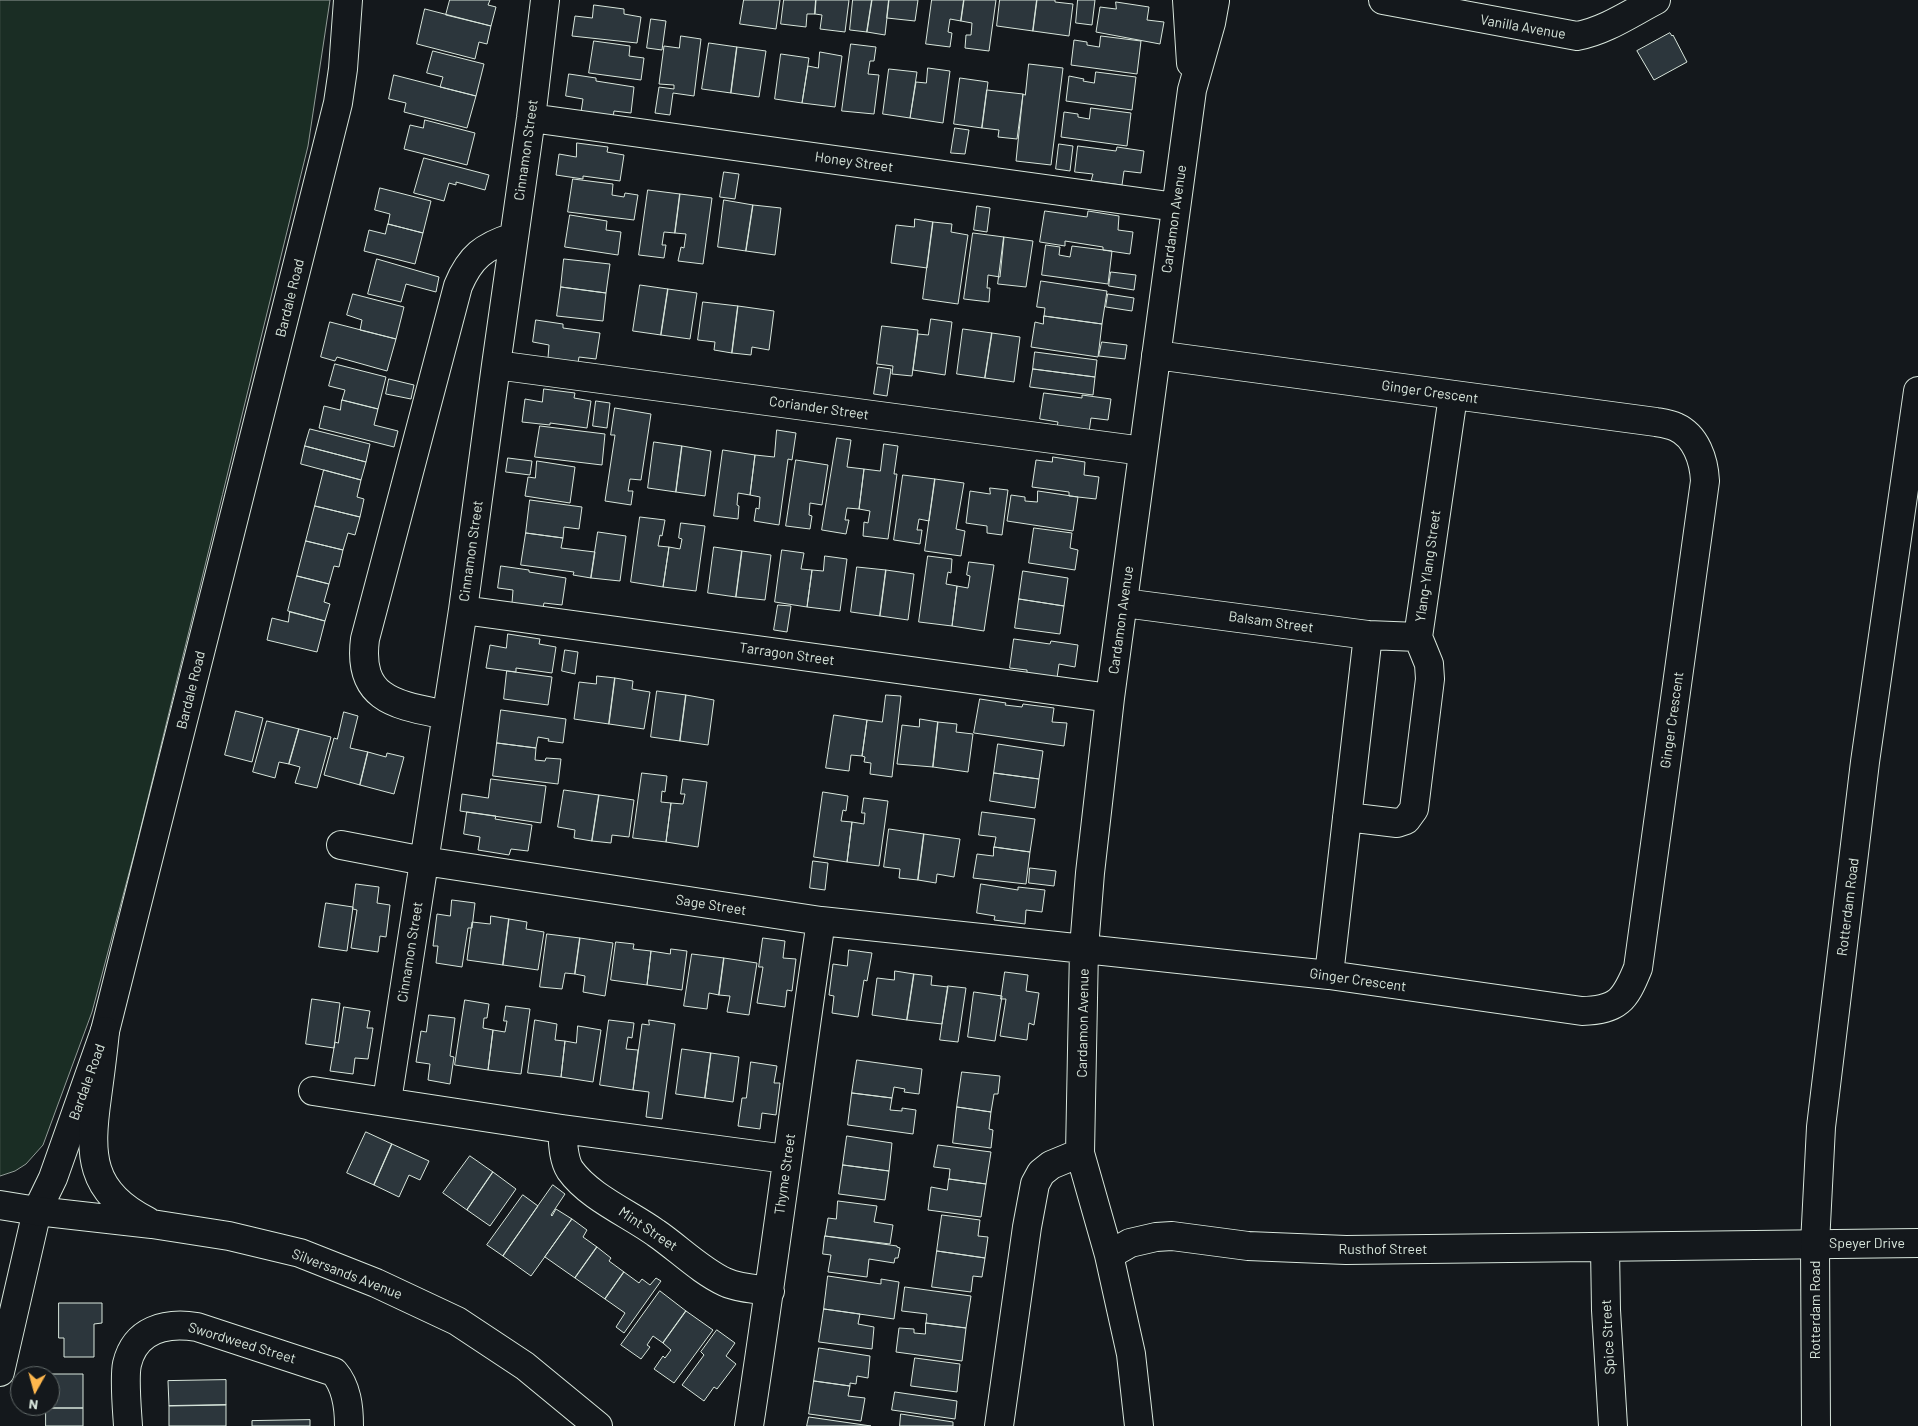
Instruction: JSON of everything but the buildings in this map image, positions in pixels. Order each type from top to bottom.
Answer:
[{"type":"street","name":"Bardale Road","points":[[0,1372],[37,1211],[53,1178],[105,1032],[338,103],[343,69],[348,0]]},
{"type":"street","name":"Cinnamon Street","points":[[387,1101],[463,610],[531,118],[545,0]]},
{"type":"street","name":"Cardamon Avenue","points":[[1188,0],[1192,90]]},
{"type":"street","name":"Cardamon Avenue","points":[[1139,1426],[1131,1354],[1109,1255],[1080,1153],[1084,948],[1090,873],[1110,698],[1192,90],[1211,23],[1210,0]]},
{"type":"street","name":"Vanilla Avenue","points":[[1383,0],[1445,6],[1577,36],[1590,34],[1604,28],[1656,0]]},
{"type":"street","name":"Honey Street","points":[[531,118],[1176,207]]},
{"type":"street","points":[[446,715],[396,704],[382,695],[367,674],[364,661],[365,639],[458,286],[470,262],[475,257],[495,243],[514,237]]},
{"type":"street","name":"Ginger Crescent","points":[[1084,948],[1329,975],[1582,1011],[1603,1010],[1616,1005],[1630,988],[1638,968],[1705,480],[1705,469],[1693,442],[1676,427],[1656,422],[1156,355]]},
{"type":"street","name":"Coriander Street","points":[[496,365],[1143,452]]},
{"type":"street","name":"Rotterdam Road","points":[[1816,1426],[1815,1244],[1821,1127],[1865,762],[1918,391]]},
{"type":"street","name":"Ylang-Ylang Street","points":[[1347,817],[1397,823],[1406,820],[1413,812],[1430,679],[1429,664],[1418,637],[1453,396]]},
{"type":"street","name":"Balsam Street","points":[[1124,603],[1368,635],[1418,637]]},
{"type":"street","name":"Tarragon Street","points":[[463,610],[1110,698]]},
{"type":"street","points":[[1329,975],[1368,635]]},
{"type":"street","name":"Sage Street","points":[[341,845],[424,861],[821,921],[1084,948]]},
{"type":"street","name":"Thyme Street","points":[[749,1426],[770,1291],[786,1160],[821,921]]},
{"type":"street","points":[[105,1032],[92,1134],[94,1158],[100,1179],[111,1196],[132,1214],[152,1224]]},
{"type":"street","points":[[313,1091],[562,1129],[786,1160]]},
{"type":"street","name":"Mint Street","points":[[562,1129],[569,1169],[580,1181],[601,1198],[656,1233],[722,1281],[735,1286],[770,1291]]},
{"type":"street","points":[[998,1426],[1035,1184],[1041,1174],[1051,1165],[1080,1153]]},
{"type":"street","name":"Silversands Avenue","points":[[0,1205],[152,1224],[229,1236],[300,1254],[376,1283],[457,1321],[525,1366],[598,1426]]},
{"type":"street","name":"Rusthof Street","points":[[1109,1255],[1130,1243],[1156,1236],[1172,1236],[1248,1246],[1346,1250],[1661,1246]]},
{"type":"street","name":"Speyer Drive","points":[[1661,1246],[1918,1243]]},
{"type":"street","name":"Spice Street","points":[[1605,1248],[1606,1310],[1613,1426]]},
{"type":"street","name":"Swordweed Street","points":[[128,1426],[127,1366],[132,1349],[142,1337],[162,1327],[180,1325],[197,1327],[334,1372],[341,1383],[348,1403],[349,1426]]},
{"type":"green space","points":[[0,0],[330,0],[308,146],[137,843],[92,1012],[43,1145],[26,1164],[15,1171],[0,1176]]}]
